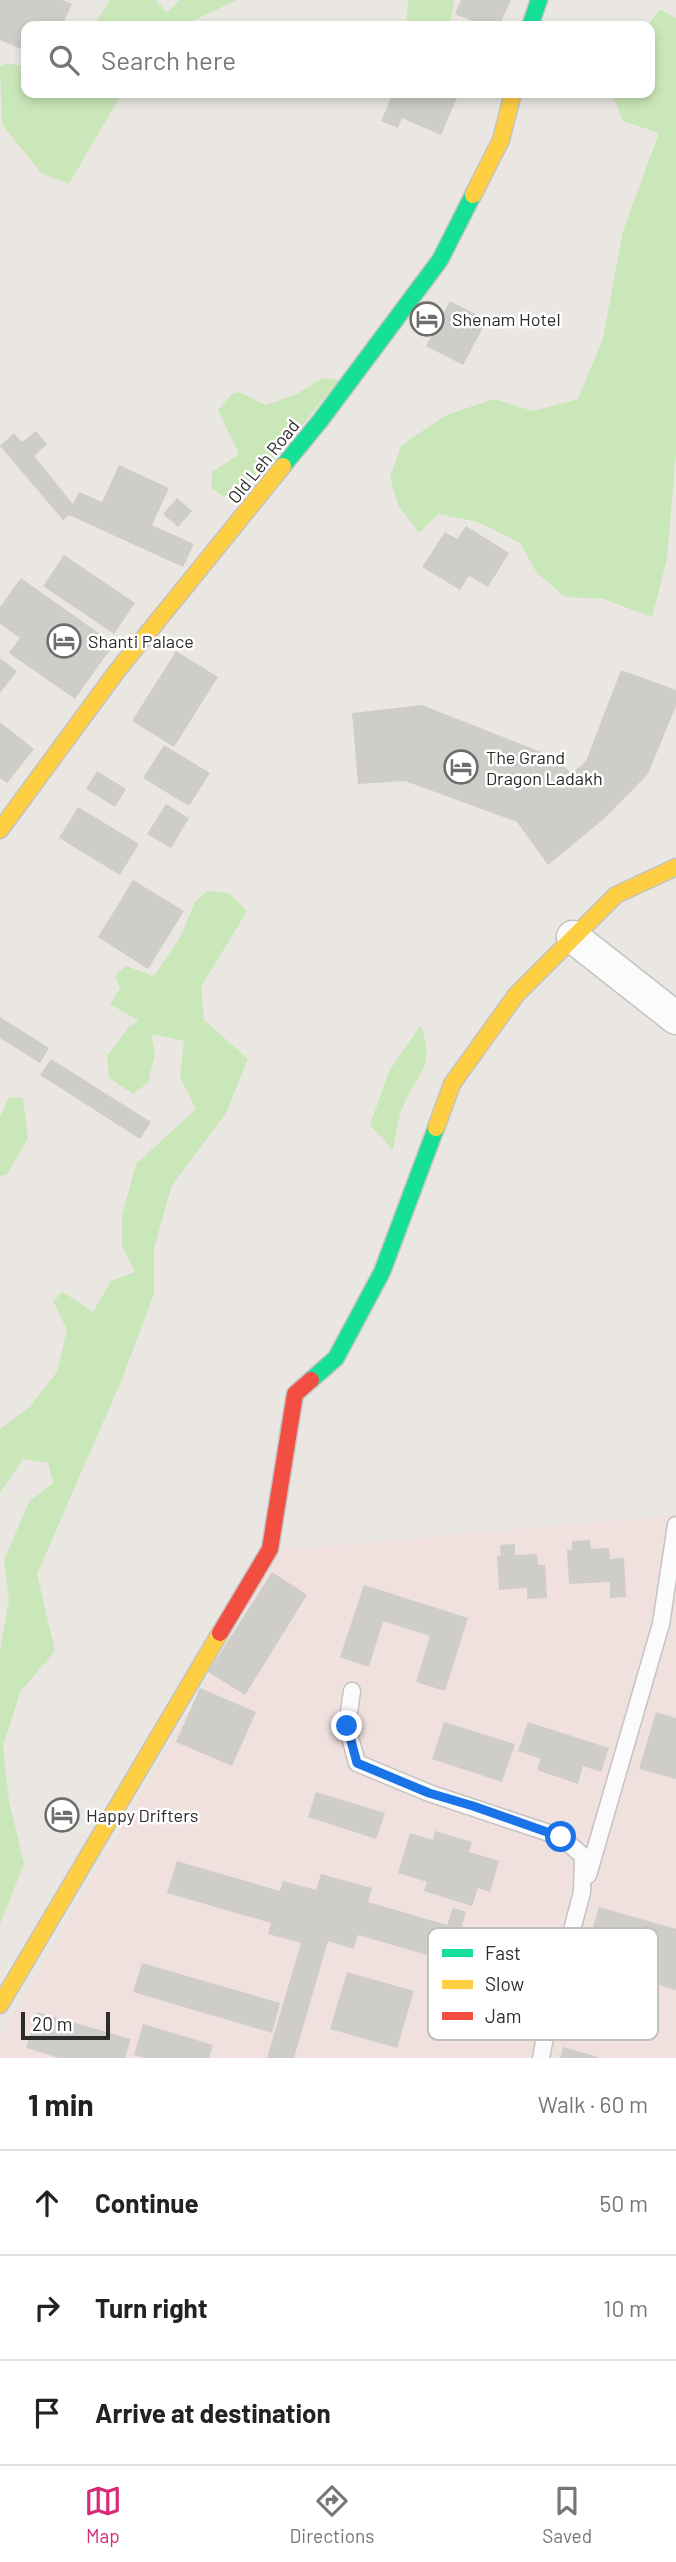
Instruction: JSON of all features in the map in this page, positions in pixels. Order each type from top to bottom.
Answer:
[{"type":"street","points":[[532,21],[539,0]]},
{"type":"street","name":"Old Leh Road","points":[[0,830],[117,671],[320,421],[440,260],[501,140],[512,98]]},
{"type":"street","points":[[0,2006],[270,1549],[295,1394],[336,1358],[382,1272],[452,1084],[516,995],[616,895],[676,867]]},
{"type":"street","points":[[573,937],[676,1018]]},
{"type":"lane","points":[[572,1928],[661,1624],[676,1525]]},
{"type":"lane","points":[[352,1691],[347,1726],[357,1763],[429,1793],[561,1837],[583,1856],[582,1892]]},
{"type":"lane","points":[[541,2058],[545,2040]]},
{"type":"shaded area","points":[[676,1515],[676,2058],[0,2058],[0,2038],[281,1550]]},
{"type":"green space","points":[[110,0],[155,0],[167,12],[180,0],[237,0],[193,21],[96,21]]},
{"type":"green space","points":[[408,0],[454,0],[451,21],[406,21]]},
{"type":"green space","points":[[660,9],[676,18],[676,452],[667,559],[652,617],[603,599],[565,597],[537,573],[520,543],[478,522],[438,514],[419,533],[398,505],[390,477],[401,446],[444,416],[494,399],[533,411],[578,399],[603,338],[623,231],[659,133],[623,121],[614,98],[655,98],[655,21],[651,21]]},
{"type":"green space","points":[[7,63],[21,66],[21,98],[119,98],[69,184],[41,173],[2,124],[0,67]]},
{"type":"green space","points":[[323,378],[339,380],[267,469],[224,497],[211,488],[212,472],[239,454],[218,410],[233,393],[239,392],[265,405],[295,395]]},
{"type":"green space","points":[[207,891],[229,893],[247,911],[201,987],[204,1020],[248,1059],[226,1113],[172,1185],[154,1248],[154,1294],[122,1379],[37,1574],[55,1651],[20,1692],[3,1746],[9,1801],[24,1864],[0,1924],[0,1650],[9,1600],[4,1560],[29,1502],[53,1483],[48,1463],[23,1459],[0,1493],[0,1429],[29,1407],[57,1372],[67,1330],[53,1301],[63,1292],[93,1312],[111,1281],[135,1272],[122,1246],[122,1215],[136,1164],[196,1109],[180,1077],[184,1041],[151,1034],[155,1053],[148,1083],[133,1094],[109,1078],[107,1056],[130,1026],[139,1021],[110,1004],[120,988],[115,976],[126,966],[154,976],[181,936],[195,902]]},
{"type":"green space","points":[[421,1025],[426,1059],[403,1107],[393,1150],[370,1125],[389,1071]]},
{"type":"green space","points":[[9,1097],[23,1098],[28,1139],[7,1174],[0,1176],[0,1117]]},
{"type":"building","points":[[0,0],[63,0],[72,4],[64,21],[21,21],[21,49],[0,40]]},
{"type":"building","points":[[461,0],[511,0],[501,21],[472,21],[455,14]]},
{"type":"building","points":[[391,98],[457,98],[441,135],[402,118],[398,128],[381,121]]},
{"type":"building","points":[[450,301],[487,320],[463,365],[426,346]]},
{"type":"building","points":[[36,431],[47,444],[34,456],[73,504],[79,492],[102,502],[119,465],[169,488],[152,525],[194,544],[183,567],[69,515],[63,520],[0,446],[14,433],[22,442]]},
{"type":"building","points":[[177,498],[192,511],[178,527],[163,514]]},
{"type":"building","points":[[466,526],[509,553],[488,587],[469,576],[460,590],[422,567],[445,532],[457,539]]},
{"type":"building","points":[[64,555],[135,603],[114,634],[43,586]]},
{"type":"building","name":"Shanti Palace","points":[[21,578],[114,644],[75,699],[9,653],[20,638],[0,624],[0,607]]},
{"type":"building","points":[[176,651],[218,677],[174,747],[132,721]]},
{"type":"building","points":[[0,658],[17,671],[0,693]]},
{"type":"building","name":"The Grand Dragon Ladakh","points":[[621,670],[676,690],[676,706],[648,774],[605,818],[548,865],[517,822],[405,781],[358,784],[352,713],[422,705],[559,759],[571,774],[586,761]]},
{"type":"building","points":[[0,722],[34,749],[7,783],[0,778]]},
{"type":"building","points":[[164,745],[210,773],[189,806],[143,778]]},
{"type":"building","points":[[97,771],[126,789],[115,807],[86,789]]},
{"type":"building","points":[[166,804],[189,818],[171,848],[147,834]]},
{"type":"building","points":[[78,807],[139,844],[120,875],[59,838]]},
{"type":"building","points":[[133,880],[184,911],[148,969],[98,937]]},
{"type":"building","points":[[0,1017],[49,1048],[40,1063],[0,1038]]},
{"type":"building","points":[[51,1059],[151,1122],[140,1139],[40,1075]]},
{"type":"building","points":[[590,1540],[591,1549],[609,1548],[610,1559],[624,1558],[626,1597],[610,1598],[610,1582],[569,1584],[567,1550],[572,1550],[572,1541]]},
{"type":"building","points":[[515,1544],[515,1555],[537,1554],[538,1565],[545,1565],[547,1598],[527,1599],[527,1588],[499,1590],[497,1556],[501,1555],[500,1545]]},
{"type":"building","points":[[272,1572],[307,1595],[245,1695],[208,1672]]},
{"type":"building","points":[[364,1585],[468,1618],[445,1691],[416,1682],[430,1636],[383,1621],[369,1667],[340,1657]]},
{"type":"building","points":[[200,1688],[256,1712],[232,1766],[176,1742]]},
{"type":"building","points":[[656,1712],[676,1718],[676,1779],[639,1769]]},
{"type":"building","points":[[444,1722],[515,1744],[502,1782],[432,1759]]},
{"type":"building","points":[[528,1722],[609,1748],[601,1772],[583,1766],[578,1784],[537,1770],[541,1759],[518,1751]]},
{"type":"building","points":[[316,1792],[385,1813],[376,1839],[308,1817]]},
{"type":"building","points":[[435,1831],[472,1842],[469,1852],[499,1861],[490,1892],[478,1888],[472,1906],[424,1891],[427,1882],[398,1873],[410,1833],[433,1840]]},
{"type":"building","points":[[177,1861],[280,1891],[283,1881],[316,1890],[321,1874],[372,1888],[368,1902],[447,1925],[453,1908],[466,1912],[461,1928],[428,1928],[428,1955],[358,1935],[354,1949],[328,1941],[294,2058],[267,2058],[301,1943],[268,1934],[271,1923],[167,1893]]},
{"type":"building","points":[[599,1907],[676,1929],[676,1990],[658,1985],[658,1928],[593,1928]]},
{"type":"building","points":[[142,1963],[280,2003],[272,2033],[133,1992]]},
{"type":"building","points":[[347,1972],[414,1991],[397,2048],[330,2029]]},
{"type":"building","points":[[37,2012],[131,2039],[125,2058],[59,2058],[26,2048]]},
{"type":"building","points":[[143,2024],[213,2045],[209,2058],[144,2058],[134,2055]]},
{"type":"building","points":[[563,2047],[598,2057],[598,2058],[560,2058]]},
{"type":"traffic: fast","points":[[532,21],[539,0]]},
{"type":"traffic: fast","points":[[283,466],[320,421],[440,260],[473,195]]},
{"type":"traffic: fast","points":[[311,1380],[336,1358],[382,1272],[436,1128]]},
{"type":"traffic: slow","points":[[473,195],[501,140],[512,98]]},
{"type":"traffic: slow","points":[[0,830],[117,671],[283,466]]},
{"type":"traffic: slow","points":[[436,1128],[452,1084],[516,995],[616,895],[676,867]]},
{"type":"traffic: slow","points":[[0,2005],[220,1633]]},
{"type":"traffic: jam","points":[[220,1633],[270,1549],[295,1394],[311,1380]]},
{"type":"place","name":"Shenam Hotel","points":[[427,319]]},
{"type":"place","name":"Shanti Palace","points":[[64,641]]},
{"type":"place","name":"The Grand Dragon Ladakh","points":[[461,767]]},
{"type":"place","name":"Happy Drifters","points":[[62,1815]]},
{"type":"route","points":[[347,1726],[357,1763],[429,1793],[561,1837]]}]
